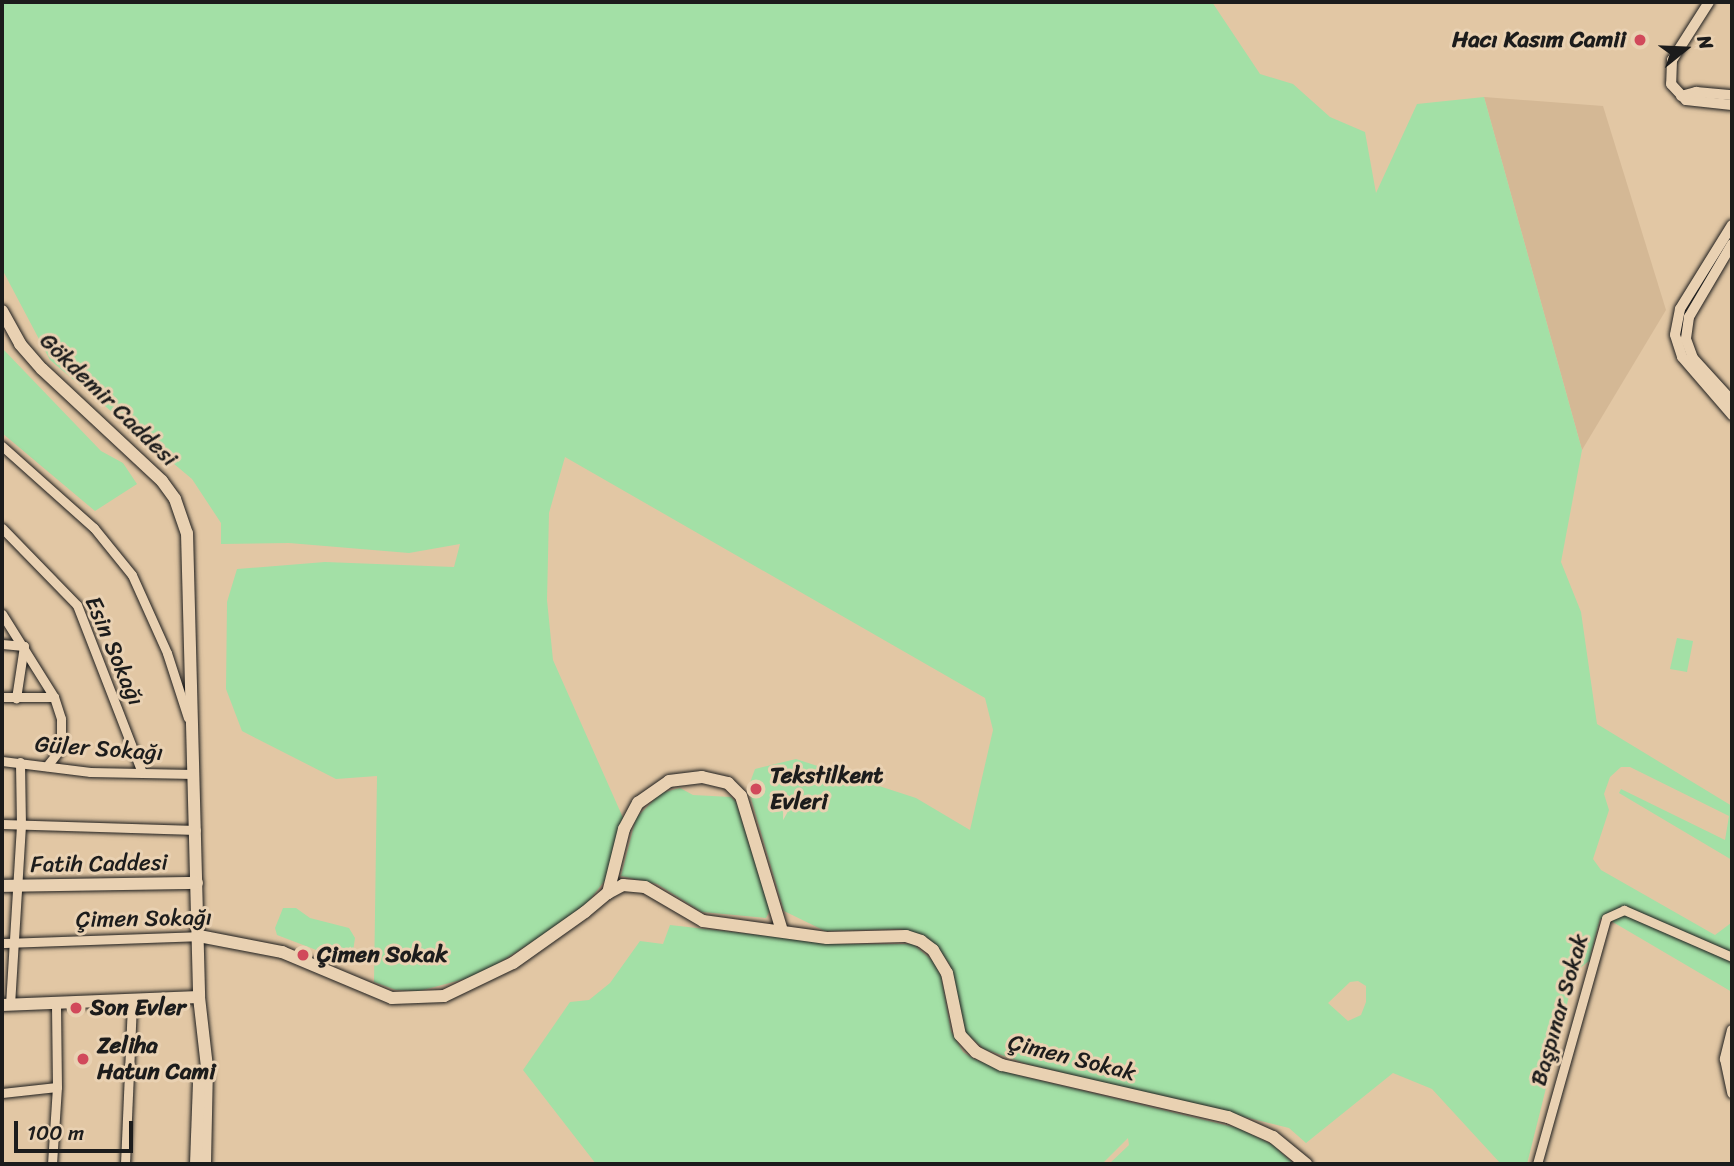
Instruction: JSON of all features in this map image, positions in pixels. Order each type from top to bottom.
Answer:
[{"type":"main road","name":"Gökdemir Caddesi","points":[[2,311],[20,344],[42,369],[162,481],[179,508],[189,555],[199,997],[201,1038],[207,1067],[205,1164]]},
{"type":"main road","points":[[608,893],[624,829],[638,803],[668,781],[716,779],[736,788],[746,807],[781,928]]},
{"type":"main road","name":"Fatih Caddesi","points":[[2,886],[197,883]]},
{"type":"main road","name":"Çimen Sokak","points":[[608,893],[634,885],[703,921],[781,928],[827,938],[906,936],[921,941],[933,950],[947,974],[960,1035],[976,1052],[1003,1065],[1228,1117],[1273,1137],[1306,1164]]},
{"type":"main road","name":"Çimen Sokağı","points":[[199,936],[282,952],[392,998],[426,999],[444,996],[513,963],[608,893]]},
{"type":"main road","points":[[6,1005],[132,1002],[199,997]]},
{"type":"main road","points":[[196,1164],[201,1038]]},
{"type":"street","points":[[1709,2],[1672,60],[1671,84],[1681,96],[1732,105]]},
{"type":"street","points":[[1681,96],[1696,92],[1732,95]]},
{"type":"street","points":[[1732,225],[1680,309],[1675,335],[1682,357],[1732,415]]},
{"type":"street","points":[[1732,244],[1689,317],[1686,339],[1693,358],[1732,401]]},
{"type":"street","name":"Gökdemir Caddesi","points":[[2,446],[94,528],[132,575],[167,653],[192,729]]},
{"type":"street","name":"Esin Sokağı","points":[[2,528],[77,605],[142,773]]},
{"type":"street","points":[[2,614],[54,696],[61,719],[61,748],[47,766]]},
{"type":"street","points":[[2,644],[24,646]]},
{"type":"street","points":[[16,698],[24,646]]},
{"type":"street","points":[[2,697],[54,696]]},
{"type":"street","name":"Güler Sokağı","points":[[2,761],[142,773],[194,774]]},
{"type":"street","points":[[6,1005],[6,943],[18,887],[20,762]]},
{"type":"street","points":[[2,824],[196,830]]},
{"type":"street","name":"Başpınar Sokak","points":[[1536,1164],[1606,918],[1624,910],[1732,957]]},
{"type":"street","name":"Çimen Sokağı","points":[[6,943],[199,936]]},
{"type":"street","points":[[125,1164],[132,1002]]},
{"type":"street","points":[[51,1164],[57,1087],[56,1003]]},
{"type":"street","points":[[1732,1030],[1726,1059],[1732,1093]]},
{"type":"street","points":[[2,1093],[57,1087]]},
{"type":"shaded area","points":[[1484,97],[1603,106],[1666,310],[1582,450]]},
{"type":"green space","points":[[2,2],[1212,2],[1260,74],[1293,84],[1330,117],[1365,132],[1376,193],[1417,104],[1484,97],[1582,450],[1561,562],[1581,612],[1597,724],[1732,806],[1732,860],[1619,793],[1621,789],[1725,840],[1729,816],[1630,767],[1621,767],[1610,777],[1604,794],[1609,810],[1593,859],[1601,870],[1715,935],[1731,923],[1732,992],[1606,918],[1600,919],[1589,961],[1575,972],[1527,1164],[1501,1164],[1432,1089],[1393,1073],[1306,1143],[1289,1128],[1027,1064],[984,1049],[966,1033],[949,963],[933,943],[901,929],[825,931],[784,911],[748,788],[755,769],[796,759],[916,798],[970,830],[993,730],[985,698],[565,457],[549,513],[547,600],[553,660],[624,820],[606,879],[582,910],[480,975],[419,991],[396,990],[374,982],[377,776],[336,779],[242,731],[226,689],[227,602],[237,569],[325,562],[454,567],[460,544],[409,553],[289,543],[221,544],[221,523],[192,479],[50,360],[2,269]],"holes":[[[1358,981],[1366,986],[1366,1002],[1361,1015],[1348,1021],[1328,1003],[1350,982]]]},
{"type":"green space","points":[[2,348],[101,451],[123,463],[137,484],[95,511],[2,433]]},
{"type":"green space","points":[[1677,638],[1693,641],[1687,672],[1670,669]]},
{"type":"green space","points":[[680,788],[693,795],[731,797],[736,802],[770,910],[766,918],[702,912],[657,884],[621,876],[636,818],[661,793]]},
{"type":"green space","points":[[283,908],[296,908],[310,918],[349,928],[355,938],[352,958],[345,961],[277,935],[275,928]]},
{"type":"green space","points":[[670,925],[840,944],[913,944],[933,961],[941,976],[951,1031],[963,1052],[974,1059],[1017,1075],[1238,1128],[1273,1145],[1294,1164],[1109,1164],[1129,1145],[1128,1138],[1102,1164],[596,1164],[523,1070],[570,1002],[589,1000],[610,983],[640,941],[663,944]]},
{"type":"place","name":"Hacı Kasım Camii","points":[[1640,40]]},
{"type":"place","name":"Tekstilkent Evleri","points":[[756,789]]},
{"type":"place","name":"Çimen Sokak","points":[[303,955]]},
{"type":"place","name":"Son Evler","points":[[76,1008]]},
{"type":"place","name":"Zeliha Hatun Cami","points":[[83,1059]]}]
